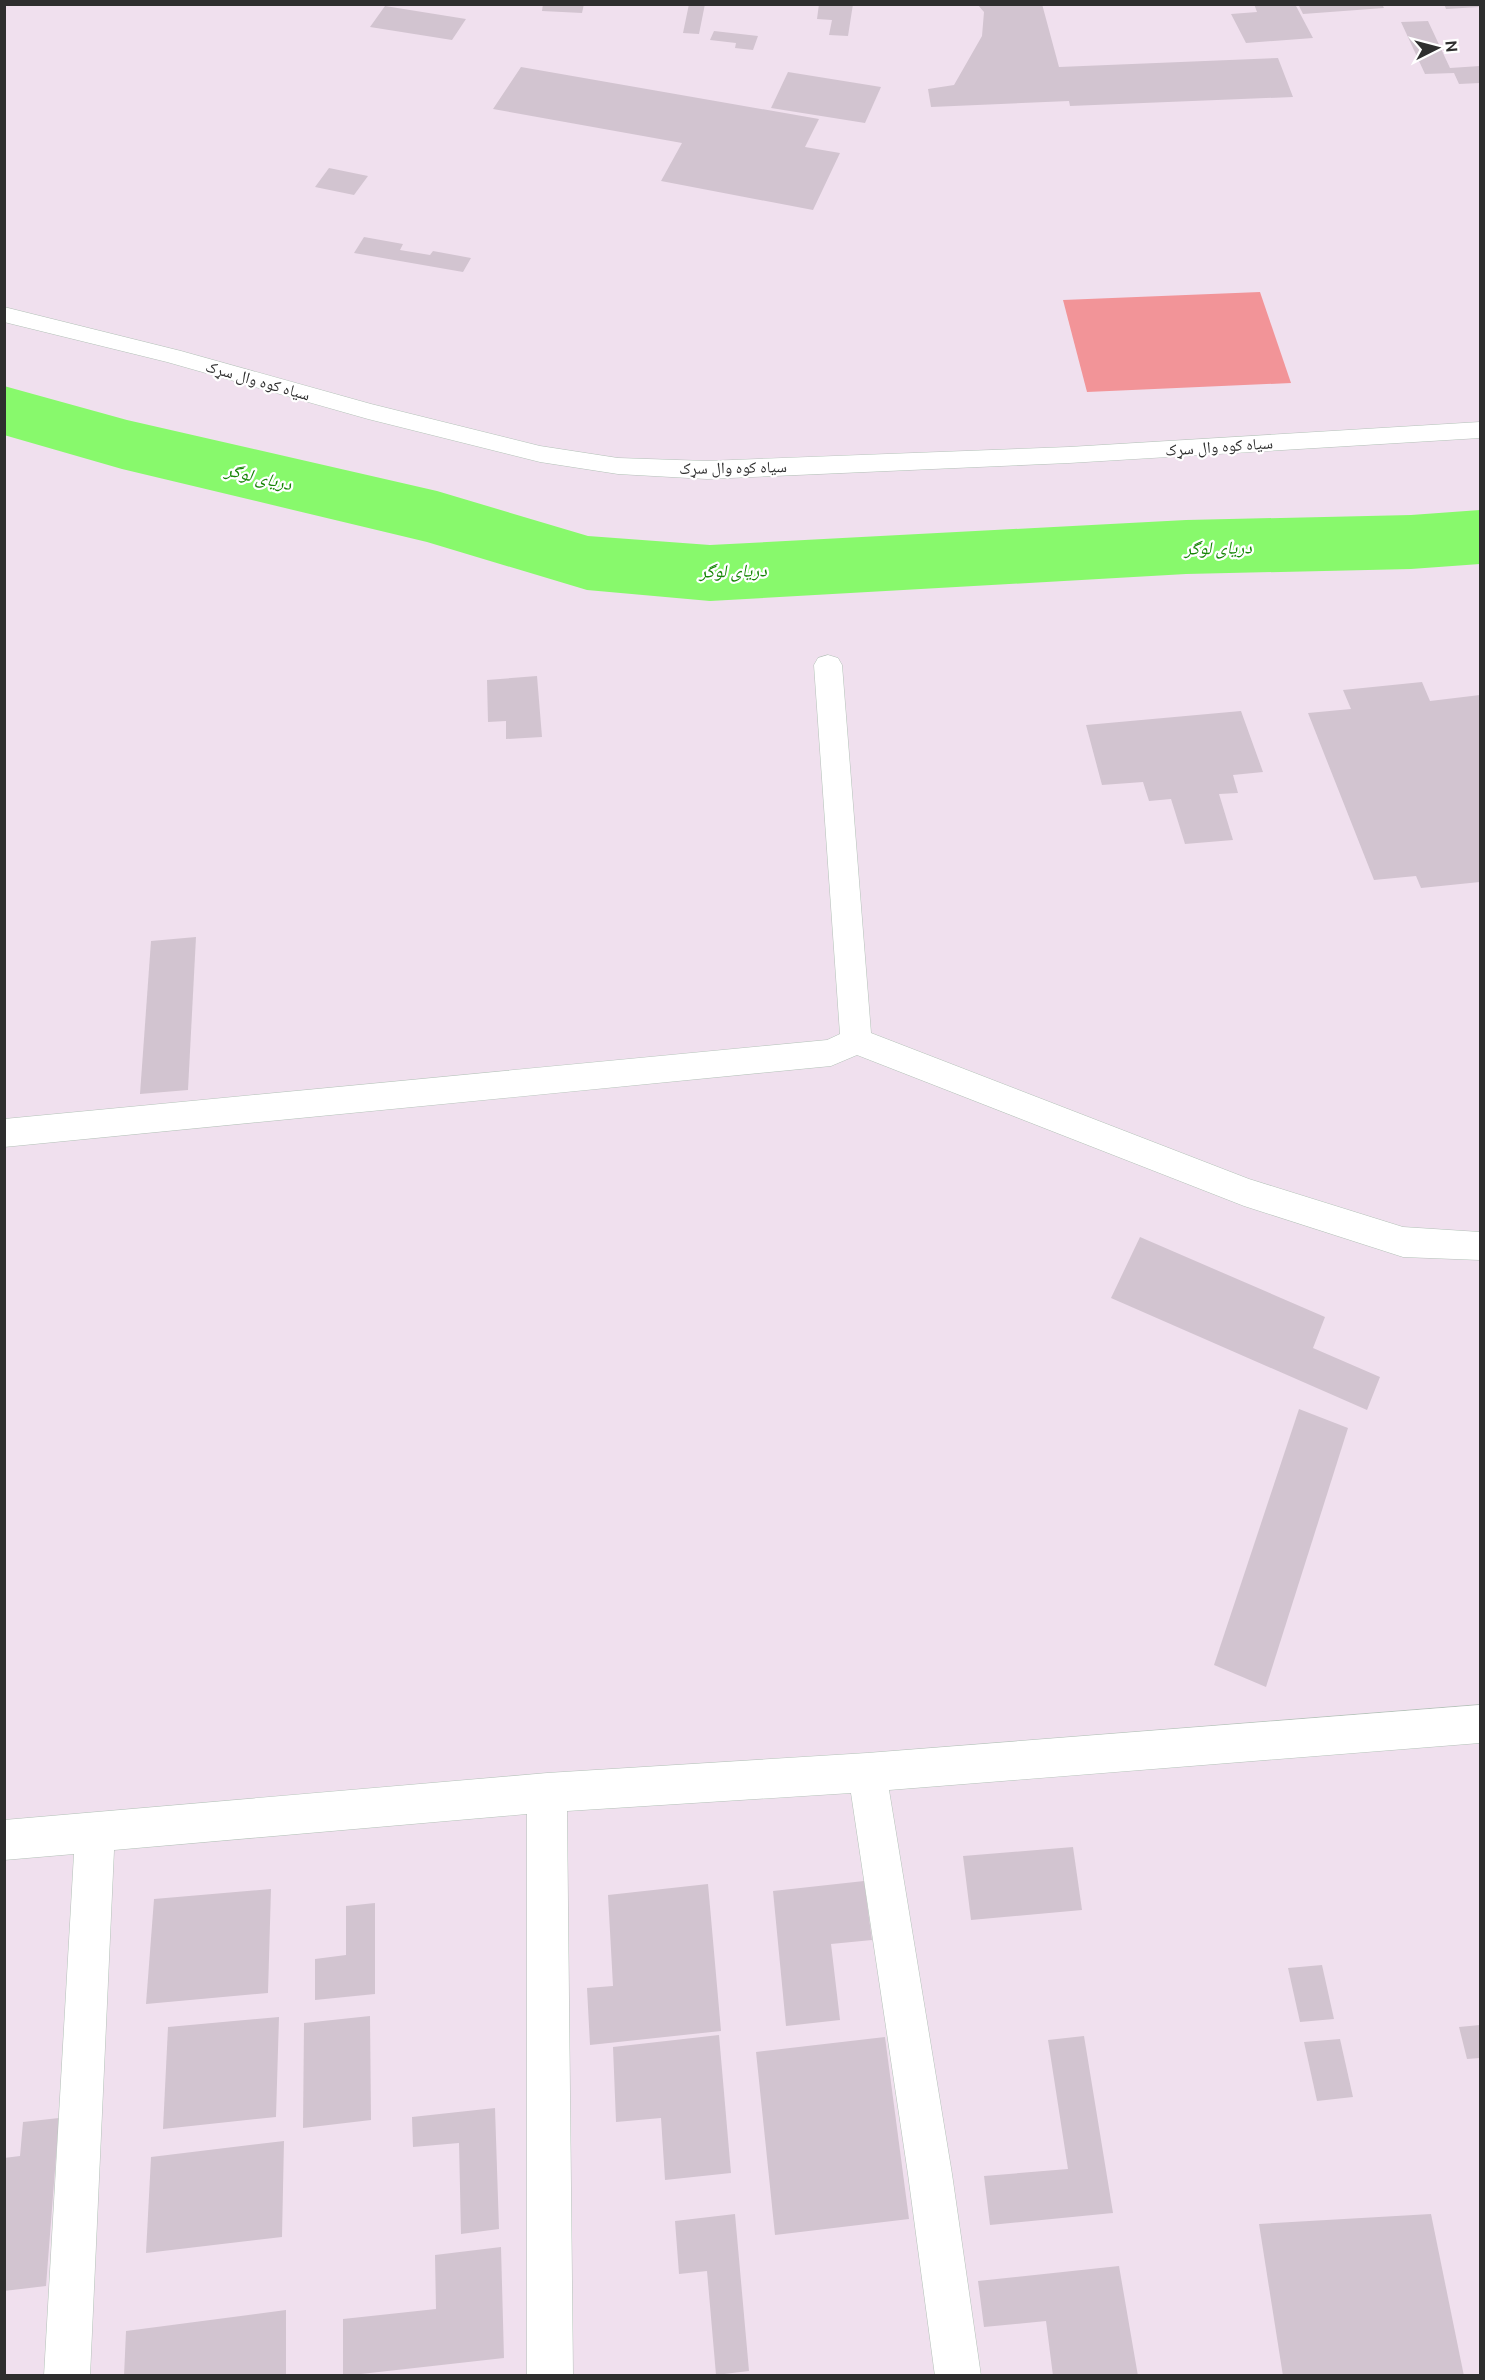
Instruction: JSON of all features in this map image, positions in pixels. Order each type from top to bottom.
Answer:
[{"type":"street","name":"سیاه کوه وال سړک","points":[[4,314],[172,356],[368,411],[540,454],[618,466],[707,470],[1069,455],[1480,430]]},
{"type":"street","points":[[828,665],[856,1041]]},
{"type":"street","points":[[4,1133],[831,1053],[856,1041],[1244,1192],[1403,1242],[1480,1246]]},
{"type":"street","points":[[4,1840],[547,1792],[867,1772],[1480,1724]]},
{"type":"street","points":[[867,1772],[930,2174],[958,2376]]},
{"type":"street","points":[[547,1792],[550,2376]]},
{"type":"street","points":[[67,2376],[95,1831]]},
{"type":"shaded area","points":[[1260,292],[1291,383],[1087,392],[1063,300]]},
{"type":"building","points":[[543,4],[584,4],[582,13],[542,11]]},
{"type":"building","points":[[689,4],[705,4],[699,34],[683,33]]},
{"type":"building","points":[[819,4],[853,4],[848,36],[829,35],[832,20],[817,19]]},
{"type":"building","points":[[977,4],[1042,4],[1059,67],[1278,58],[1293,97],[1070,106],[1069,101],[931,107],[928,89],[954,85],[982,36],[984,12]]},
{"type":"building","points":[[1254,4],[1295,4],[1313,38],[1246,43],[1231,14],[1257,12]]},
{"type":"building","points":[[1298,4],[1382,4],[1384,8],[1303,14]]},
{"type":"building","points":[[1444,4],[1478,4],[1479,7],[1446,9]]},
{"type":"building","points":[[385,6],[466,19],[452,40],[370,27]]},
{"type":"building","points":[[1428,21],[1450,68],[1480,66],[1480,83],[1459,84],[1454,73],[1425,74],[1401,22]]},
{"type":"building","points":[[714,31],[758,36],[753,50],[735,48],[736,43],[710,40]]},
{"type":"building","points":[[521,67],[819,119],[805,147],[840,153],[813,210],[661,181],[682,143],[493,109]]},
{"type":"building","points":[[788,72],[881,87],[865,123],[771,108]]},
{"type":"building","points":[[329,168],[368,176],[354,195],[315,187]]},
{"type":"building","points":[[364,237],[403,244],[400,250],[430,255],[433,251],[471,258],[463,272],[354,253]]},
{"type":"building","points":[[537,676],[542,737],[506,739],[506,721],[488,722],[487,680]]},
{"type":"building","points":[[1422,682],[1430,701],[1480,695],[1480,882],[1421,888],[1416,876],[1374,880],[1308,713],[1351,709],[1343,690]]},
{"type":"building","points":[[1241,711],[1263,772],[1233,775],[1238,793],[1219,794],[1233,840],[1185,844],[1171,799],[1149,801],[1143,782],[1102,785],[1086,725]]},
{"type":"building","points":[[196,937],[188,1090],[140,1094],[151,941]]},
{"type":"building","points":[[1140,1237],[1325,1317],[1313,1348],[1380,1377],[1367,1410],[1111,1298]]},
{"type":"building","points":[[1299,1409],[1348,1428],[1266,1687],[1214,1665]]},
{"type":"building","points":[[1073,1847],[1082,1910],[971,1920],[963,1856]]},
{"type":"building","points":[[864,1881],[872,1940],[831,1944],[840,2020],[786,2026],[773,1891]]},
{"type":"building","points":[[708,1884],[721,2031],[590,2045],[587,1988],[613,1986],[608,1895]]},
{"type":"building","points":[[271,1889],[268,1993],[146,2004],[154,1899]]},
{"type":"building","points":[[375,1903],[375,1994],[315,2000],[315,1959],[346,1955],[346,1906]]},
{"type":"building","points":[[1322,1965],[1334,2019],[1300,2022],[1288,1968]]},
{"type":"building","points":[[370,2016],[371,2120],[303,2128],[304,2023]]},
{"type":"building","points":[[279,2017],[276,2117],[163,2129],[168,2027]]},
{"type":"building","points":[[1480,2025],[1480,2058],[1467,2059],[1459,2027]]},
{"type":"building","points":[[719,2035],[731,2173],[665,2180],[661,2118],[616,2122],[613,2047]]},
{"type":"building","points":[[1084,2036],[1113,2213],[990,2225],[984,2176],[1068,2169],[1048,2040]]},
{"type":"building","points":[[885,2037],[909,2219],[775,2235],[756,2052]]},
{"type":"building","points":[[1340,2039],[1353,2097],[1317,2101],[1304,2042]]},
{"type":"building","points":[[495,2108],[499,2229],[461,2234],[459,2143],[413,2147],[412,2117]]},
{"type":"building","points":[[59,2118],[46,2286],[4,2291],[4,2158],[20,2156],[23,2122]]},
{"type":"building","points":[[284,2141],[282,2237],[146,2253],[151,2157]]},
{"type":"building","points":[[735,2214],[749,2371],[716,2375],[707,2271],[679,2274],[675,2221]]},
{"type":"building","points":[[1431,2214],[1464,2376],[1283,2376],[1259,2224]]},
{"type":"building","points":[[501,2247],[504,2358],[343,2376],[343,2319],[436,2309],[435,2255]]},
{"type":"building","points":[[1119,2266],[1138,2376],[1053,2376],[1046,2321],[984,2327],[978,2281]]},
{"type":"building","points":[[286,2310],[286,2376],[124,2376],[126,2331]]},
{"type":"waterway","name":"دریای لوگر","points":[[4,410],[122,444],[437,518],[587,563],[710,573],[1186,547],[1411,542],[1480,537]]}]
